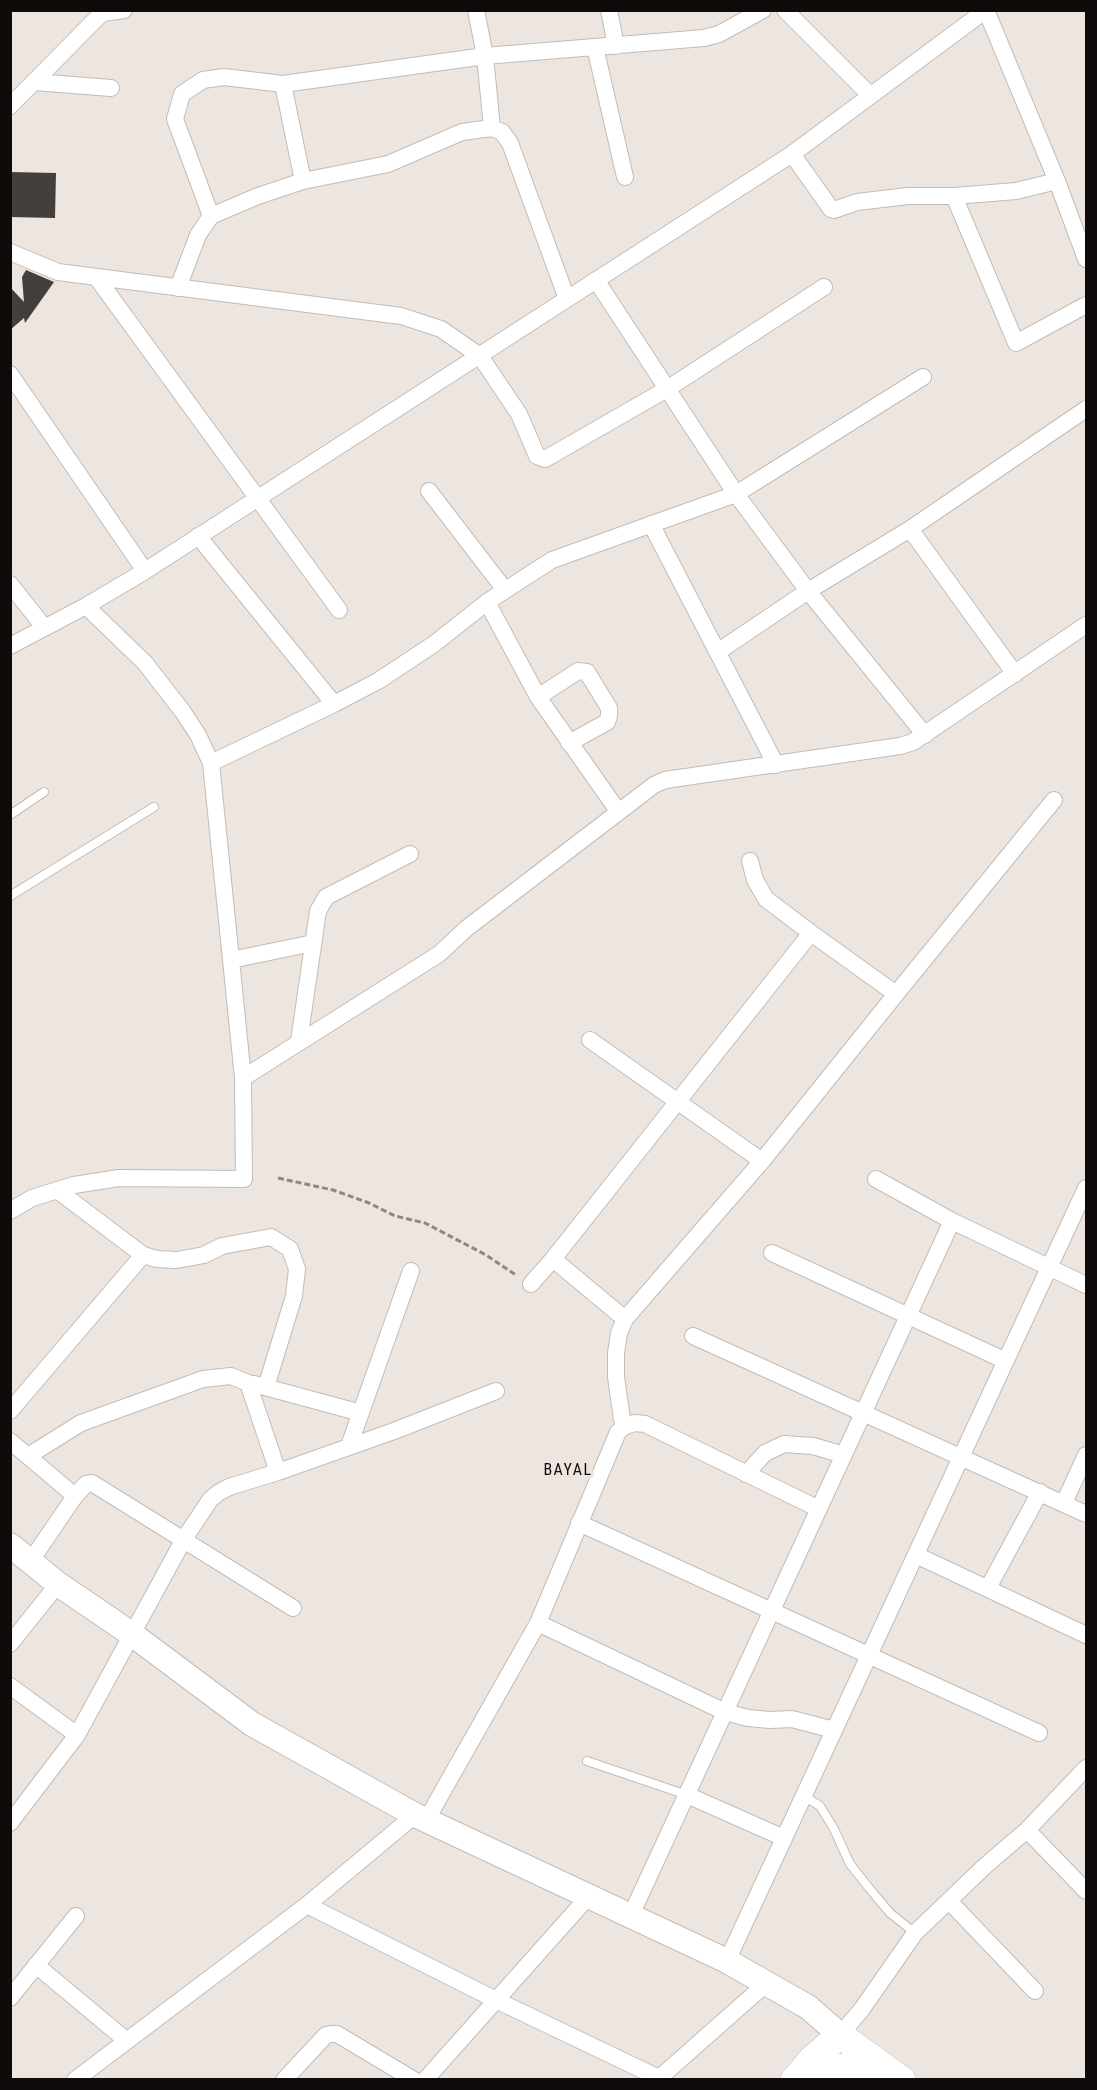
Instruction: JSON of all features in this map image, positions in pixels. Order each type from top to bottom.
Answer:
[{"type":"main road","points":[[794,2079],[812,2059],[840,2035],[902,2079]]},
{"type":"main road","points":[[807,2079],[834,2068],[879,2064]]},
{"type":"street","points":[[10,106],[104,12],[124,10]]},
{"type":"street","points":[[476,10],[485,56],[492,128]]},
{"type":"street","points":[[609,10],[616,46]]},
{"type":"street","points":[[211,216],[175,119],[182,94],[203,80],[224,77],[283,84],[485,56],[704,38],[719,34],[763,10]]},
{"type":"street","points":[[785,10],[870,95]]},
{"type":"street","points":[[10,646],[86,606],[145,571],[792,154],[986,10],[1057,181],[1080,222],[1086,259]]},
{"type":"street","points":[[595,47],[625,177]]},
{"type":"street","points":[[35,82],[111,88]]},
{"type":"street","points":[[283,84],[303,181]]},
{"type":"street","points":[[178,288],[198,235],[211,216],[258,196],[303,181],[388,164],[462,132],[492,128],[502,132],[510,143],[567,300]]},
{"type":"street","points":[[792,154],[831,209],[857,202],[908,196],[954,196],[1016,190],[1057,181]]},
{"type":"street","points":[[954,196],[1016,343],[1086,305]]},
{"type":"street","points":[[10,252],[58,272],[401,316],[441,329],[480,356],[519,414],[537,456],[545,459],[667,389],[824,286]]},
{"type":"street","points":[[97,278],[339,610]]},
{"type":"street","points":[[596,280],[736,494],[808,591],[925,735]]},
{"type":"street","points":[[10,374],[145,571]]},
{"type":"street","points":[[211,762],[334,704],[404,665],[487,602],[552,560],[736,494],[923,377]]},
{"type":"street","points":[[719,651],[808,591],[910,529],[1086,409]]},
{"type":"street","points":[[429,491],[505,590]]},
{"type":"street","points":[[651,524],[719,651],[776,765]]},
{"type":"street","points":[[910,529],[1016,674]]},
{"type":"street","points":[[198,536],[334,704]]},
{"type":"street","points":[[10,584],[44,627]]},
{"type":"street","points":[[487,602],[538,697],[618,811]]},
{"type":"street","points":[[10,1211],[32,1198],[57,1190],[119,1178],[244,1179],[243,1078],[211,762],[198,735],[183,712],[145,663],[86,606]]},
{"type":"street","points":[[243,1078],[439,954],[467,928],[646,790],[666,780],[900,746],[913,742],[1086,626]]},
{"type":"street","points":[[538,697],[578,671],[587,672],[609,708],[609,716],[607,722],[569,743]]},
{"type":"street","points":[[625,1426],[616,1377],[616,1353],[619,1333],[625,1319],[762,1161],[1054,800]]},
{"type":"street","points":[[299,1041],[318,911],[327,897],[410,854]]},
{"type":"street","points":[[750,861],[755,880],[766,899],[896,994]]},
{"type":"street","points":[[531,1284],[811,933]]},
{"type":"street","points":[[231,960],[313,944]]},
{"type":"street","points":[[590,1040],[762,1161]]},
{"type":"street","points":[[876,1179],[952,1221],[1086,1285]]},
{"type":"street","points":[[727,1961],[1086,1188]]},
{"type":"street","points":[[57,1190],[143,1255],[157,1259],[177,1260],[204,1255],[222,1246],[271,1237],[290,1249],[297,1269],[294,1296],[266,1387]]},
{"type":"street","points":[[631,1915],[952,1221]]},
{"type":"street","points":[[772,1253],[1006,1361]]},
{"type":"street","points":[[10,1411],[143,1255]]},
{"type":"street","points":[[553,1259],[625,1319]]},
{"type":"street","points":[[350,1446],[411,1271]]},
{"type":"street","points":[[693,1336],[1086,1514]]},
{"type":"street","points":[[28,1456],[81,1423],[203,1379],[231,1376],[248,1383],[361,1413]]},
{"type":"street","points":[[248,1383],[278,1472]]},
{"type":"street","points":[[10,1823],[77,1735],[184,1539],[210,1500],[229,1486],[278,1472],[496,1391]]},
{"type":"street","points":[[75,2079],[421,1817],[538,1623],[618,1432],[625,1426],[645,1424],[819,1509]]},
{"type":"street","points":[[10,1441],[75,1496]]},
{"type":"street","points":[[746,1474],[765,1453],[784,1444],[813,1446],[844,1455]]},
{"type":"street","points":[[1064,1503],[1086,1455]]},
{"type":"street","points":[[30,1562],[75,1496],[86,1484],[92,1483],[293,1608]]},
{"type":"street","points":[[988,1588],[1040,1492]]},
{"type":"street","points":[[579,1523],[1039,1733]]},
{"type":"street","points":[[10,1545],[58,1584],[133,1635],[252,1724],[421,1817],[768,1982],[808,2007],[840,2035],[862,2009],[915,1933],[985,1866],[1027,1830],[1086,1768]]},
{"type":"street","points":[[916,1555],[1086,1635]]},
{"type":"street","points":[[10,1644],[58,1584]]},
{"type":"street","points":[[538,1623],[725,1712],[748,1718],[792,1719],[834,1730]]},
{"type":"street","points":[[10,1686],[77,1735]]},
{"type":"street","points":[[687,1795],[784,1838]]},
{"type":"street","points":[[1027,1830],[1086,1891]]},
{"type":"street","points":[[425,2079],[589,1896]]},
{"type":"street","points":[[949,1901],[1035,1991]]},
{"type":"street","points":[[307,1905],[658,2079],[768,1982]]},
{"type":"street","points":[[10,1998],[76,1916]]},
{"type":"street","points":[[36,1965],[127,2041]]},
{"type":"street","points":[[284,2079],[326,2035],[331,2034],[337,2034],[414,2079]]},
{"type":"lane","points":[[10,814],[44,792]]},
{"type":"lane","points":[[10,896],[154,807]]},
{"type":"lane","points":[[587,1761],[687,1795]]},
{"type":"lane","points":[[804,1796],[820,1806],[834,1829],[850,1864],[869,1888],[890,1913],[915,1933]]},
{"type":"path","points":[[278,1178],[333,1190],[369,1203],[395,1216],[425,1223],[486,1255],[531,1284]]},
{"type":"building","points":[[10,172],[56,173],[55,218],[10,217]]},
{"type":"building","points":[[26,270],[54,282],[25,323],[24,318],[10,330],[10,287],[24,302],[22,277]]},
{"type":"district","name":"BAYAL","points":[[568,1471]]}]
